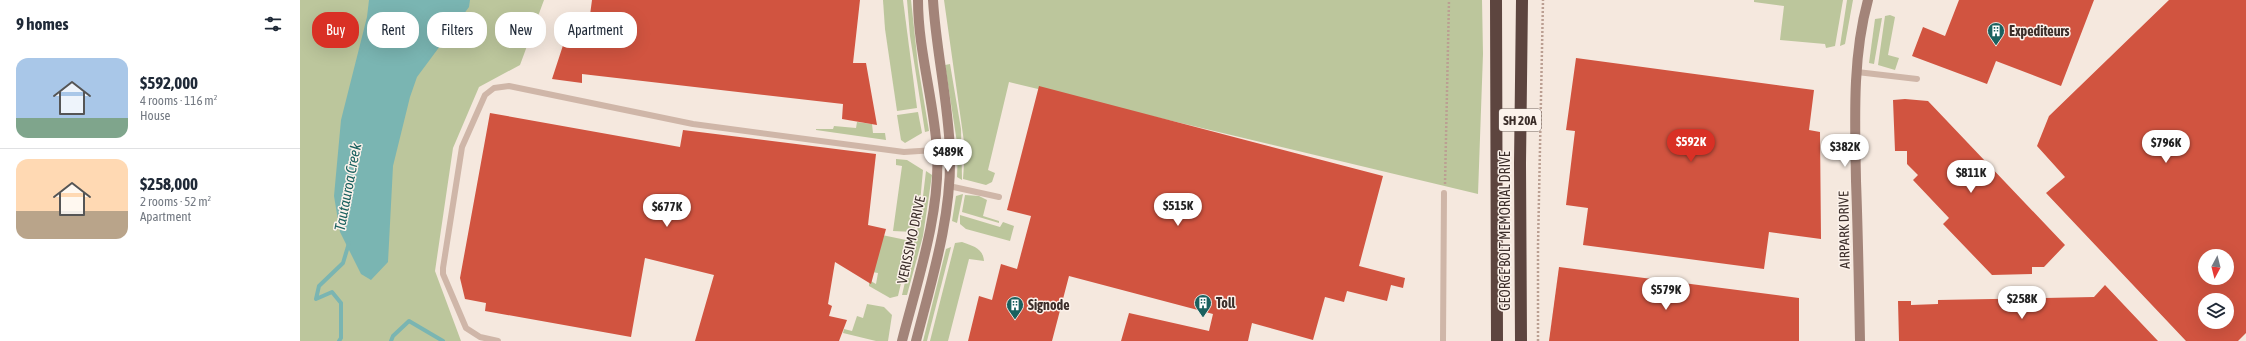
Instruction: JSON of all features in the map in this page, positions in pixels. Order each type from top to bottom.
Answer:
[{"type":"highway","name":"GEORGE BOLT MEMORIAL DRIVE","points":[[1496,0],[1497,341]]},
{"type":"highway","name":"GEORGE BOLT MEMORIAL DRIVE","points":[[1521,341],[1520,163],[1522,0]]},
{"type":"street","name":"VERISSIMO DRIVE","points":[[902,341],[930,227],[936,186],[938,152],[918,0]]},
{"type":"street","name":"VERISSIMO DRIVE","points":[[916,341],[939,249],[947,211],[949,186],[950,149],[936,41],[933,0]]},
{"type":"street","name":"AIRPARK DRIVE","points":[[1860,341],[1855,127],[1857,72],[1863,18],[1868,0]]},
{"type":"lane","points":[[1857,72],[1917,79]]},
{"type":"lane","points":[[498,341],[480,336],[466,328],[443,274],[462,147],[485,95],[494,88],[509,86],[693,124],[904,152],[938,152],[950,149]]},
{"type":"lane","points":[[949,186],[999,197]]},
{"type":"lane","points":[[1442,341],[1444,193]]},
{"type":"path","points":[[1444,193],[1449,0]]},
{"type":"path","points":[[1538,341],[1538,246],[1543,0]]},
{"type":"green space","points":[[300,0],[544,0],[540,12],[495,12],[495,48],[526,48],[520,65],[479,87],[453,148],[435,271],[461,341],[300,341]]},
{"type":"green space","points":[[883,0],[903,0],[917,108],[897,111],[885,29]]},
{"type":"green space","points":[[907,0],[911,0],[918,65],[929,131],[925,132],[910,36]]},
{"type":"green space","points":[[944,0],[1482,0],[1483,54],[1478,194],[1009,82],[988,170],[995,173],[992,182],[986,185],[963,179],[965,149]]},
{"type":"green space","points":[[1754,0],[1843,0],[1835,46],[1826,48],[1825,44],[1780,40],[1784,6],[1754,2]]},
{"type":"green space","points":[[1847,0],[1853,0],[1845,44],[1840,46]]},
{"type":"green space","points":[[1890,15],[1895,17],[1888,55],[1899,58],[1895,70],[1878,65],[1885,16]]},
{"type":"green space","points":[[1882,18],[1874,64],[1869,63],[1875,19]]},
{"type":"green space","points":[[950,64],[961,129],[962,180],[957,177],[958,149],[945,65]]},
{"type":"green space","points":[[918,112],[922,133],[905,143],[901,140],[897,115]]},
{"type":"green space","points":[[857,122],[872,124],[873,133],[885,133],[886,140],[816,130],[833,129],[834,126],[856,128]]},
{"type":"green space","points":[[896,159],[907,160],[923,170],[919,214],[914,232],[893,231],[902,166],[896,165]]},
{"type":"green space","points":[[926,171],[932,175],[923,236],[907,295],[902,295],[921,213]]},
{"type":"green space","points":[[963,194],[957,223],[952,221],[956,196]]},
{"type":"green space","points":[[965,195],[979,196],[987,200],[983,216],[999,221],[999,223],[962,212]]},
{"type":"green space","points":[[960,215],[1000,227],[1003,222],[1014,226],[1010,241],[966,229],[960,224]]},
{"type":"green space","points":[[882,235],[911,241],[898,296],[890,298],[869,286],[869,280],[876,284],[878,273],[872,272]]},
{"type":"green space","points":[[962,242],[974,246],[980,250],[984,261],[969,259],[948,341],[930,341],[955,243]]},
{"type":"green space","points":[[951,247],[927,341],[923,341],[946,249]]},
{"type":"green space","points":[[867,304],[884,307],[892,315],[888,341],[876,341],[843,333],[844,329],[852,331],[857,316],[863,318]]},
{"type":"water","points":[[369,0],[470,0],[469,7],[465,12],[427,12],[427,48],[439,48],[417,77],[410,97],[393,166],[388,262],[371,280],[361,274],[340,232],[334,196],[341,120],[367,17],[367,48],[419,48],[419,12],[368,12]]},
{"type":"building","points":[[592,0],[860,0],[853,63],[866,63],[877,125],[842,119],[843,104],[582,74],[582,83],[552,79],[562,48],[637,48],[637,12],[590,12]]},
{"type":"building","name":"Expediteurs","points":[[1959,0],[2094,0],[2061,86],[1996,61],[1987,84],[1912,56],[1923,27],[1945,36]]},
{"type":"building","points":[[2169,0],[2246,0],[2246,333],[2238,341],[2186,341],[2046,193],[2065,177],[2037,146],[2049,116]]},
{"type":"building","points":[[1576,58],[1814,90],[1809,130],[1820,132],[1821,239],[1769,232],[1764,269],[1583,245],[1588,208],[1566,205],[1575,131],[1566,130]]},
{"type":"building","points":[[1039,86],[1383,176],[1359,266],[1405,278],[1403,288],[1391,285],[1387,301],[1347,291],[1344,302],[1325,297],[1313,340],[1252,323],[1248,341],[1121,341],[1129,313],[1209,331],[1213,314],[1069,276],[1052,341],[968,341],[979,296],[992,300],[1001,264],[1017,269],[1031,216],[1007,210]]},
{"type":"building","points":[[1905,99],[1928,101],[2065,245],[2044,267],[2032,267],[2032,274],[1992,275],[1943,224],[1949,218],[1913,180],[1918,175],[1907,164],[1907,151],[1895,151],[1893,100]]},
{"type":"building","points":[[490,113],[680,147],[683,130],[876,154],[868,225],[886,229],[871,284],[835,262],[828,304],[832,306],[829,316],[847,320],[839,341],[695,341],[714,275],[645,258],[631,337],[485,311],[486,303],[465,299],[460,278]]},
{"type":"building","points":[[1559,267],[1799,298],[1799,341],[1549,341]]},
{"type":"building","points":[[2105,285],[2158,341],[1899,341],[1898,301],[1911,301],[1911,305],[1938,304],[1938,300],[2094,297]]},
{"type":"waterway","name":"Tautauroa Creek","points":[[339,341],[341,338],[341,303],[332,292],[316,299],[319,286],[343,263],[349,243]]},
{"type":"waterway","name":"Tautauroa Creek","points":[[391,341],[393,336],[409,321],[443,341]]},
{"type":"place","name":"Expediteurs","points":[[1996,46]]},
{"type":"place","name":"Toll","points":[[1203,318]]},
{"type":"place","name":"Signode","points":[[1015,320]]}]
